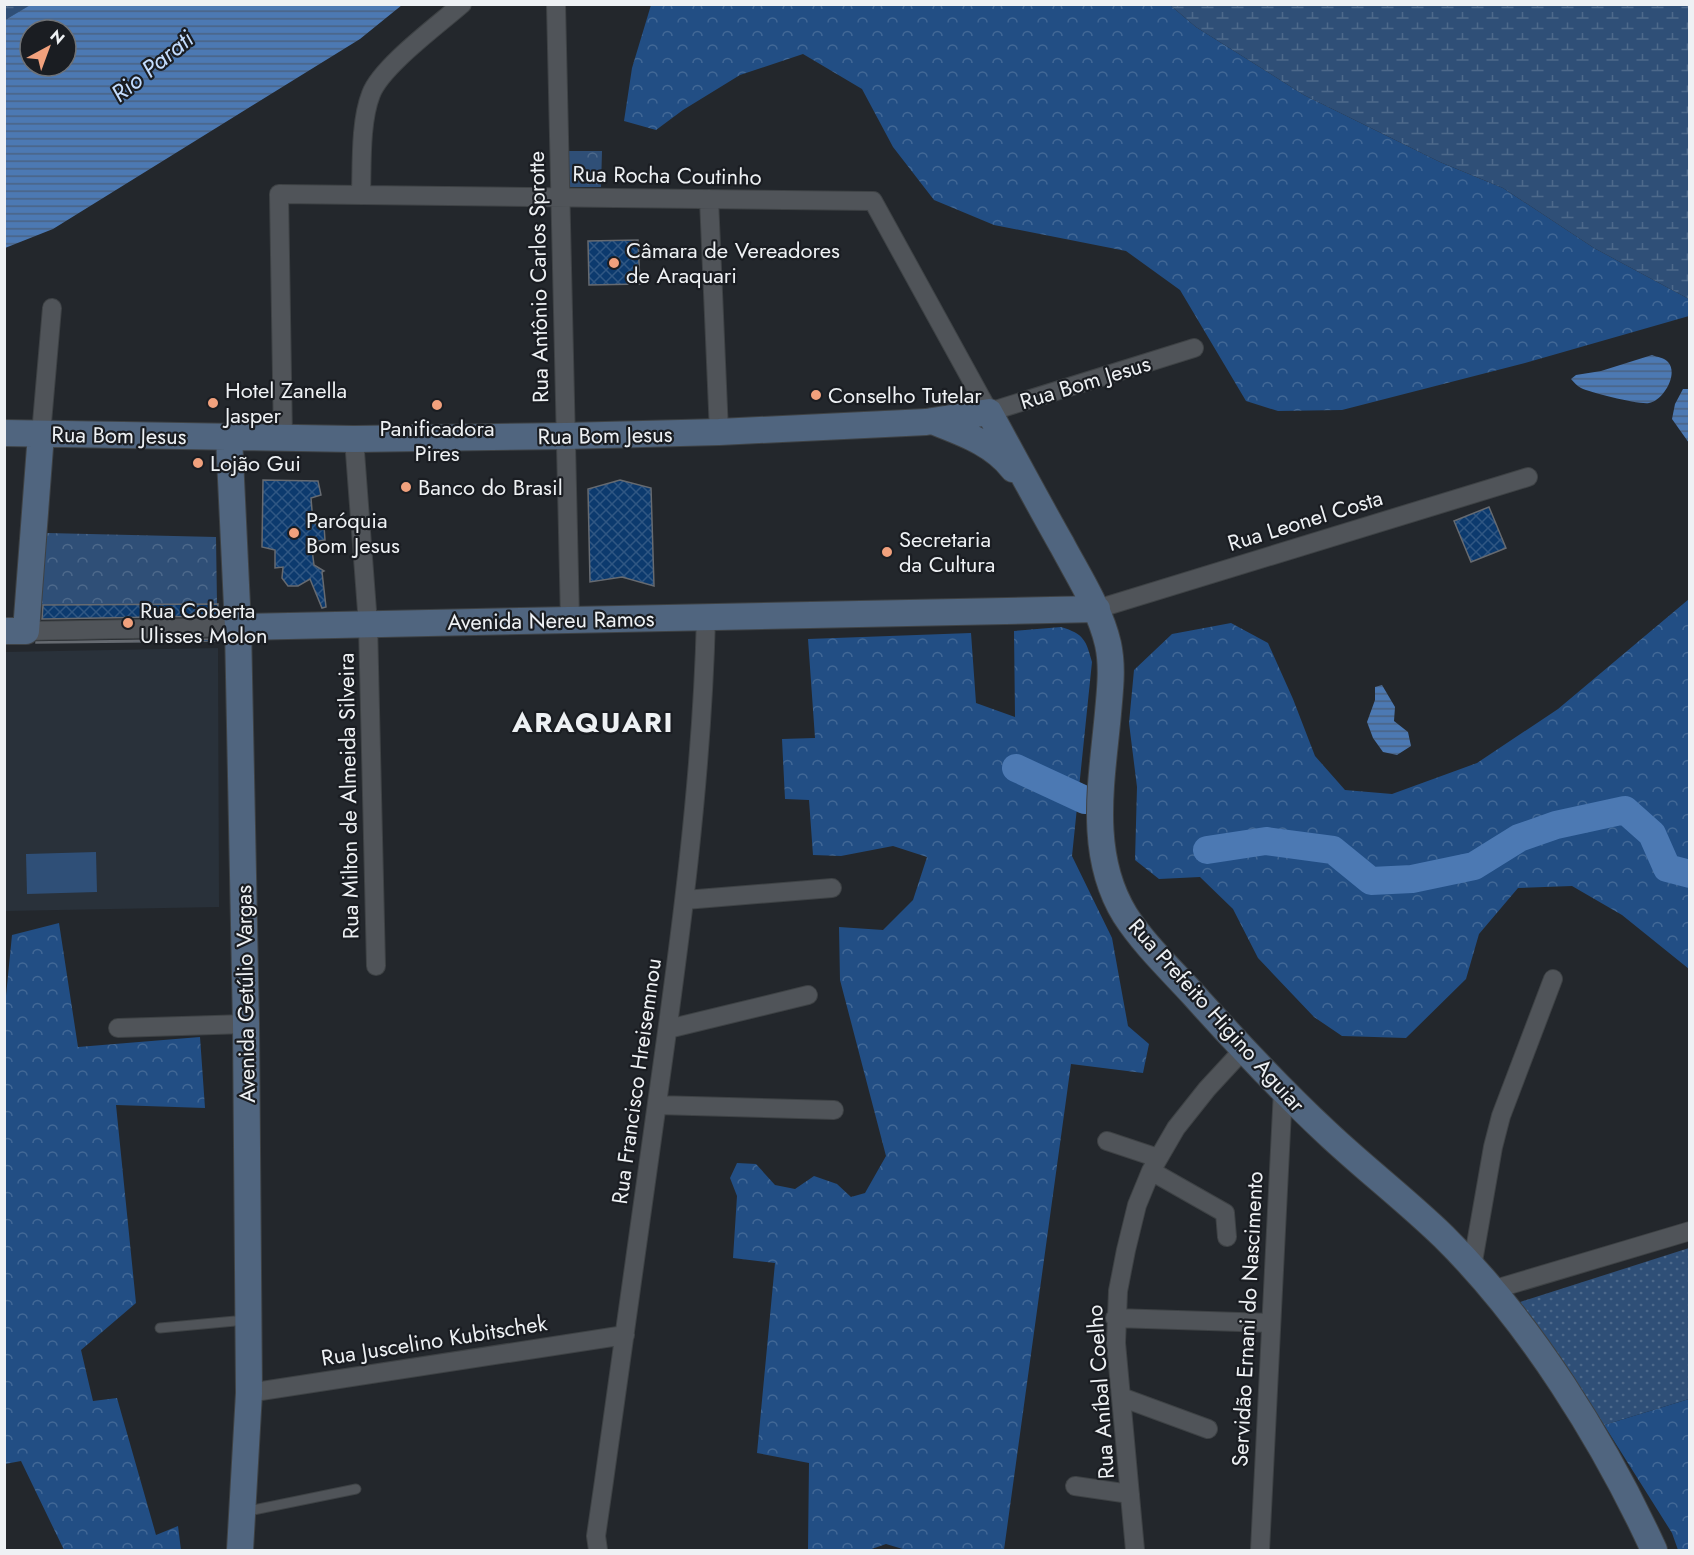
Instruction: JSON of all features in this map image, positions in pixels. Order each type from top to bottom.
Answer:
[{"type":"main road","name":"Rua Bom Jesus","points":[[4,433],[354,439],[566,436],[719,432],[932,421],[989,412]]},
{"type":"main road","name":"Rua Prefeito Higino Aguiar","points":[[989,412],[1096,609],[1108,645],[1112,670],[1100,807],[1100,835],[1103,859],[1111,885],[1124,914],[1142,938],[1243,1050],[1327,1133],[1444,1237],[1492,1290],[1569,1397],[1607,1460],[1654,1551]]},
{"type":"main road","points":[[932,421],[970,436],[990,448],[1008,462],[1034,494]]},
{"type":"main road","points":[[15,631],[41,434]]},
{"type":"main road","name":"Avenida Getúlio Vargas","points":[[229,437],[238,627],[249,1319],[249,1393],[240,1551]]},
{"type":"main road","name":"Avenida Nereu Ramos","points":[[238,627],[1096,609]]},
{"type":"street","points":[[361,195],[363,132],[371,94],[385,71],[462,4]]},
{"type":"street","name":"Rua Antônio Carlos Sprotte","points":[[556,4],[570,620]]},
{"type":"street","name":"Rua Rocha Coutinho","points":[[283,438],[279,194],[873,201]]},
{"type":"street","points":[[709,199],[719,432]]},
{"type":"street","name":"Rua Prefeito Higino Aguiar","points":[[873,201],[989,412]]},
{"type":"street","points":[[41,434],[52,308]]},
{"type":"street","name":"Rua Bom Jesus","points":[[989,412],[1194,348]]},
{"type":"street","name":"Rua Milton de Almeida Silveira","points":[[354,439],[368,624],[376,966]]},
{"type":"street","name":"Rua Leonel Costa","points":[[1096,609],[1528,477]]},
{"type":"street","name":"Rua Francisco Hreisemnou","points":[[598,1551],[596,1536],[668,1029],[684,900],[704,698],[706,617]]},
{"type":"street","name":"Avenida Nereu Ramos","points":[[15,631],[238,627]]},
{"type":"street","points":[[684,900],[832,888]]},
{"type":"street","points":[[1472,1267],[1493,1147],[1501,1116],[1553,979]]},
{"type":"street","points":[[668,1029],[808,995]]},
{"type":"street","points":[[118,1028],[246,1024]]},
{"type":"street","name":"Rua Aníbal Coelho","points":[[1135,1551],[1115,1318],[1126,1250],[1137,1205],[1155,1164],[1176,1128],[1207,1089],[1243,1050]]},
{"type":"street","name":"Servidão Ernani do Nascimento","points":[[1260,1551],[1283,1090]]},
{"type":"street","points":[[657,1105],[834,1110]]},
{"type":"street","points":[[1107,1141],[1155,1164],[1225,1213],[1227,1237]]},
{"type":"street","points":[[1492,1290],[1689,1231]]},
{"type":"street","points":[[1115,1318],[1271,1323]]},
{"type":"street","name":"Rua Juscelino Kubitschek","points":[[249,1393],[625,1335]]},
{"type":"street","points":[[1120,1397],[1208,1429]]},
{"type":"street","points":[[1074,1486],[1130,1494]]},
{"type":"lane","points":[[160,1328],[249,1319]]},
{"type":"lane","points":[[242,1513],[356,1489]]},
{"type":"shaded area","points":[[218,648],[219,907],[5,911],[4,652]]},
{"type":"green space","points":[[5,4],[31,5],[5,20]]},
{"type":"green space","points":[[651,5],[1170,5],[1196,27],[1304,95],[1440,162],[1503,188],[1594,248],[1689,299],[1689,316],[1525,363],[1342,410],[1278,411],[1246,401],[1180,290],[1126,251],[994,225],[934,200],[893,147],[862,89],[803,54],[740,75],[683,110],[656,130],[624,121],[632,68]]},
{"type":"green space","points":[[1170,5],[1689,5],[1689,299],[1594,248],[1503,188],[1440,162],[1304,95],[1196,27]]},
{"type":"green space","points":[[568,151],[602,151],[601,187],[568,187]]},
{"type":"green space","points":[[47,533],[216,537],[217,604],[41,605]]},
{"type":"green space","points":[[1689,599],[1689,969],[1622,915],[1572,886],[1518,888],[1479,934],[1466,979],[1406,1038],[1342,1036],[1314,1017],[1258,958],[1233,909],[1200,877],[1159,879],[1135,860],[1137,787],[1129,723],[1134,670],[1172,634],[1231,623],[1268,643],[1315,756],[1345,790],[1392,794],[1477,763],[1558,709]]},
{"type":"green space","points":[[1061,627],[1075,632],[1083,639],[1092,662],[1072,856],[1112,938],[1128,1026],[1149,1044],[1143,1073],[1071,1064],[1004,1550],[906,1550],[886,1544],[869,1550],[808,1550],[809,1463],[757,1453],[775,1263],[733,1258],[737,1196],[730,1178],[737,1163],[756,1164],[775,1185],[795,1189],[814,1176],[837,1184],[851,1197],[865,1193],[886,1156],[840,980],[839,927],[883,930],[913,900],[927,857],[893,846],[841,856],[813,855],[809,800],[785,799],[782,739],[815,738],[808,639],[971,633],[976,703],[1015,717],[1014,631]]},
{"type":"green space","points":[[96,852],[97,892],[27,894],[26,854]]},
{"type":"green space","points":[[59,923],[78,1047],[200,1037],[205,1108],[116,1105],[136,1303],[81,1350],[93,1401],[117,1398],[156,1535],[178,1526],[181,1550],[64,1550],[21,1461],[5,1464],[5,1006],[12,935]]},
{"type":"green space","points":[[1689,1248],[1689,1399],[1604,1425],[1571,1373],[1520,1302]]},
{"type":"green space","points":[[1689,1399],[1689,1550],[1678,1550],[1672,1533],[1604,1425]]},
{"type":"water","name":"Rio Parati","points":[[32,4],[402,4],[360,39],[53,229],[5,248],[5,20]]},
{"type":"water","points":[[1652,355],[1667,361],[1672,373],[1664,392],[1649,403],[1595,393],[1580,387],[1571,379],[1576,375],[1601,371]]},
{"type":"water","points":[[1683,389],[1689,389],[1689,443],[1672,419],[1675,404]]},
{"type":"water","points":[[1382,685],[1395,707],[1394,721],[1408,732],[1411,746],[1397,755],[1383,752],[1373,738],[1367,722],[1375,700],[1375,687]]},
{"type":"building","name":"Câmara de Vereadores de Araquari","points":[[638,240],[640,284],[589,285],[588,241]]},
{"type":"building","name":"Paróquia Bom Jesus","points":[[263,480],[318,481],[321,495],[311,498],[313,523],[324,526],[325,540],[311,542],[314,565],[324,571],[322,572],[326,607],[322,608],[310,579],[298,586],[288,586],[282,578],[283,567],[275,568],[275,550],[262,547]]},
{"type":"building","points":[[620,480],[651,488],[654,586],[622,577],[590,582],[588,489]]},
{"type":"building","points":[[1489,507],[1506,548],[1471,562],[1454,521]]},
{"type":"building","points":[[218,604],[217,616],[42,619],[43,605]]},
{"type":"building","points":[[216,639],[216,641],[36,643],[36,642]]},
{"type":"waterway","points":[[1016,768],[1085,800]]},
{"type":"waterway","points":[[1207,850],[1266,841],[1333,850],[1371,881],[1412,879],[1474,866],[1519,838],[1556,825],[1625,810],[1652,834],[1667,868],[1690,874]]},
{"type":"place","name":"Câmara de Vereadores de Araquari","points":[[614,263]]},
{"type":"place","name":"Conselho Tutelar","points":[[816,395]]},
{"type":"place","name":"Hotel Zanella Jasper","points":[[213,403]]},
{"type":"place","name":"Panificadora Pires","points":[[437,405]]},
{"type":"place","name":"Lojão Gui","points":[[198,463]]},
{"type":"place","name":"Banco do Brasil","points":[[406,487]]},
{"type":"place","name":"Paróquia Bom Jesus","points":[[294,533]]},
{"type":"place","name":"Secretaria da Cultura","points":[[887,552]]},
{"type":"place","name":"Rua Coberta Ulisses Molon","points":[[128,623]]},
{"type":"district","name":"ARAQUARI","points":[[593,722]]}]
